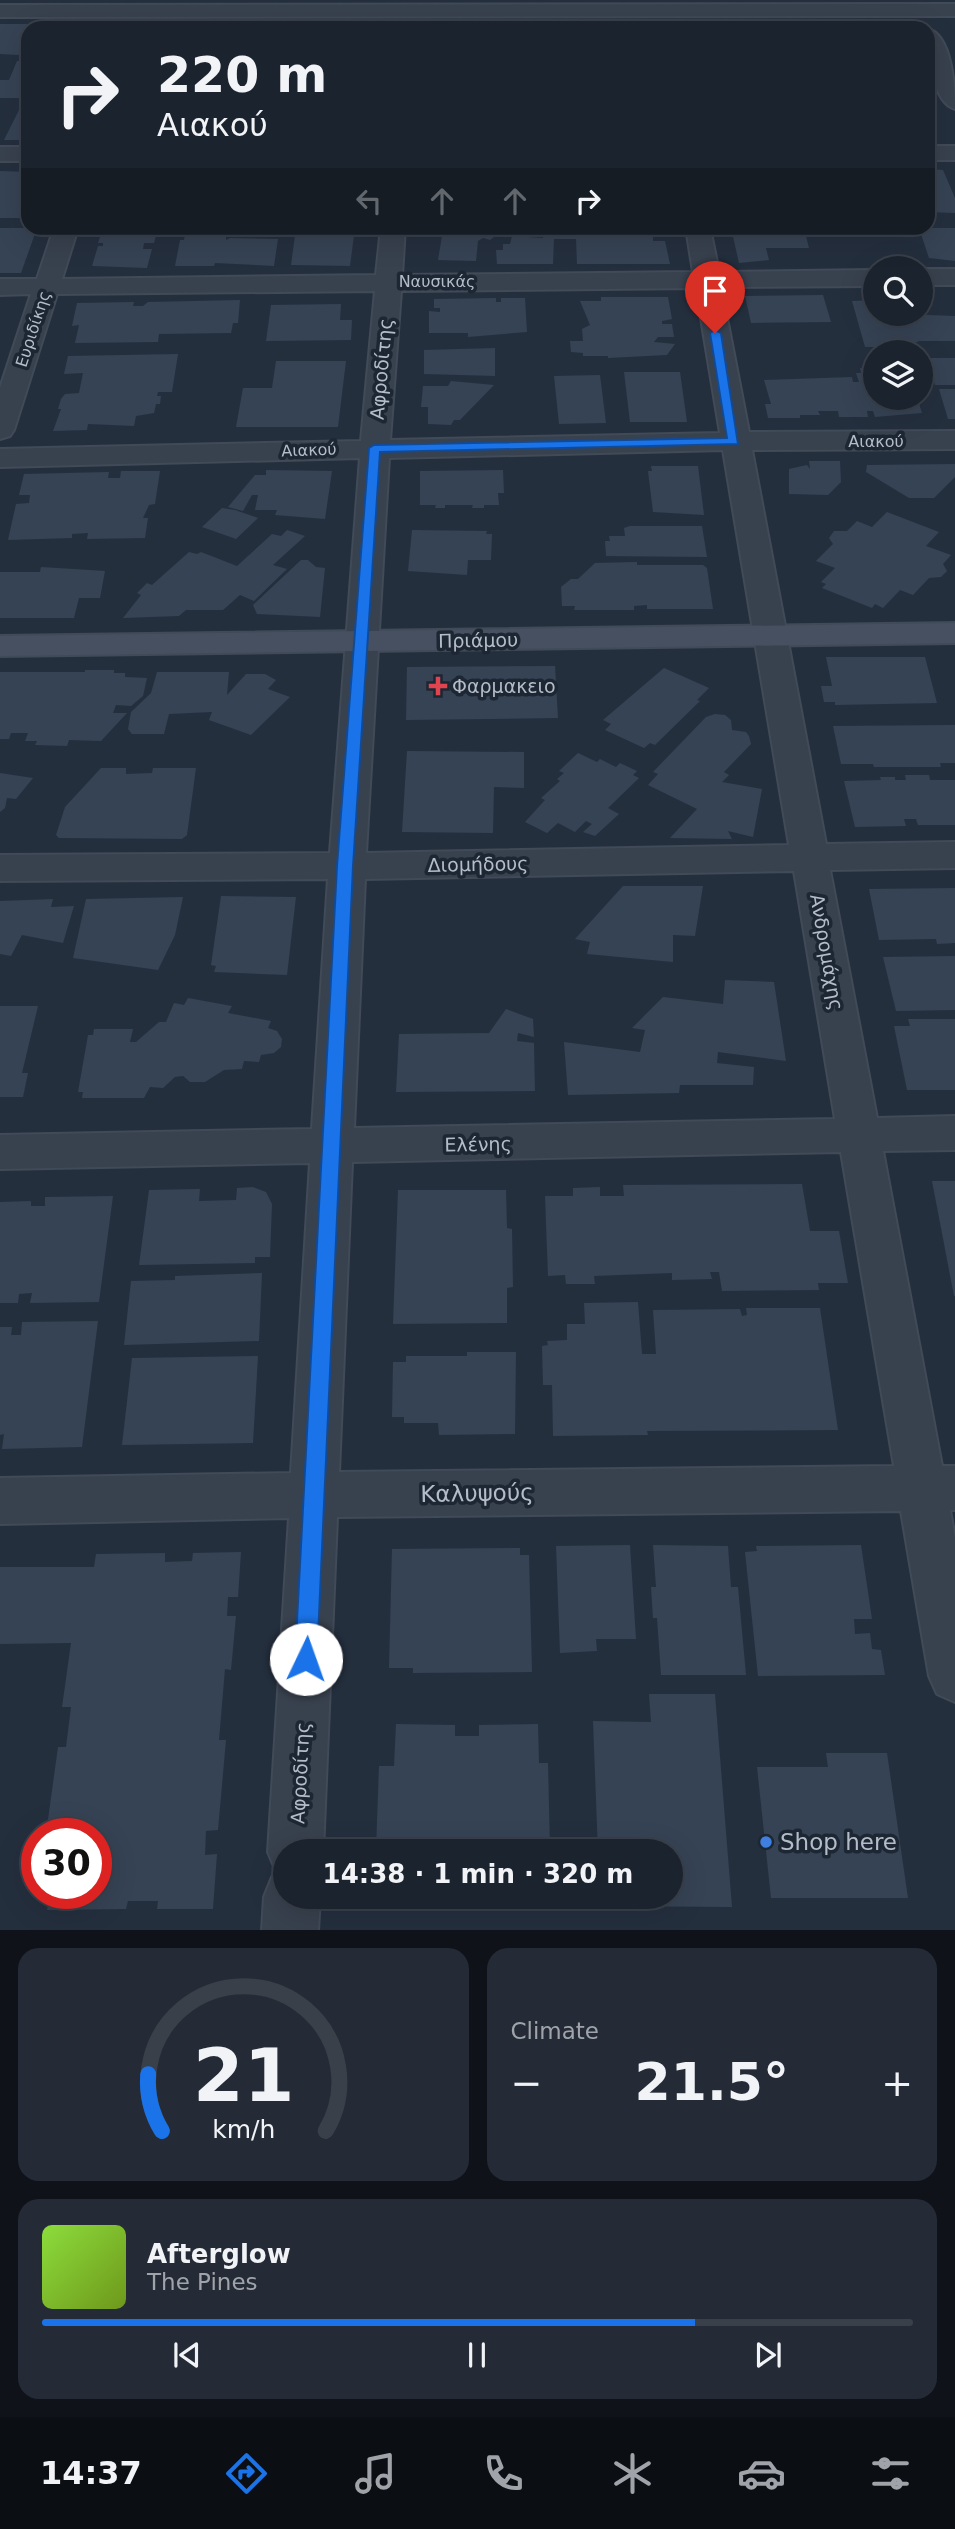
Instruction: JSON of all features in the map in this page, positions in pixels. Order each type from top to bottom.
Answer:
[{"type":"street","points":[[0,11],[919,13],[955,10]]},
{"type":"street","points":[[935,53],[955,103]]},
{"type":"street","points":[[935,153],[955,153]]},
{"type":"street","points":[[0,154],[21,154]]},
{"type":"street","name":"Ευριδίκης","points":[[0,430],[64,235]]},
{"type":"street","name":"Αφροδίτης","points":[[296,1839],[316,1494],[345,866],[374,448],[392,235]]},
{"type":"street","name":"Ανδρομάχης","points":[[699,235],[733,441],[772,635],[809,857],[861,1135],[939,1489],[955,1676]]},
{"type":"street","points":[[933,277],[955,277]]},
{"type":"street","name":"Ναυσικάς","points":[[0,287],[863,278]]},
{"type":"street","name":"Αιακού","points":[[0,458],[733,441],[955,440]]},
{"type":"street","name":"Πριάμου","points":[[0,646],[955,634]]},
{"type":"street","name":"Διομήδους","points":[[0,868],[345,866],[955,855]]},
{"type":"street","name":"Ελένης","points":[[0,1152],[955,1133]]},
{"type":"street","name":"Καλυψούς","points":[[0,1501],[316,1494],[939,1489]]},
{"type":"street","points":[[290,1930],[291,1909]]},
{"type":"building","points":[[0,24],[21,24],[19,55],[0,54]]},
{"type":"building","points":[[17,61],[21,61],[21,98],[0,98],[0,80],[9,80]]},
{"type":"building","points":[[21,106],[21,140],[4,140]]},
{"type":"building","points":[[935,169],[943,170],[955,198],[955,213],[935,212]]},
{"type":"building","points":[[0,171],[21,172],[21,218],[0,218]]},
{"type":"building","points":[[0,228],[21,228],[21,235],[35,235],[21,273],[0,273]]},
{"type":"building","points":[[935,228],[955,228],[955,261],[928,256],[921,235],[935,235]]},
{"type":"building","points":[[101,235],[156,235],[154,243],[144,243],[143,249],[152,249],[147,268],[92,266],[98,246],[103,246],[103,243],[98,243]]},
{"type":"building","points":[[185,235],[248,235],[226,236],[226,240],[278,239],[274,266],[215,263],[214,266],[175,266],[180,240],[184,240]]},
{"type":"building","points":[[295,235],[354,235],[350,266],[291,265]]},
{"type":"building","points":[[497,235],[490,240],[483,238],[478,241],[476,261],[438,260],[442,236],[427,236]]},
{"type":"building","points":[[543,235],[653,235],[653,241],[665,241],[670,264],[577,264],[576,239],[554,239],[553,264],[497,264],[496,250],[503,250],[503,244],[510,244],[512,236],[543,238]]},
{"type":"building","points":[[733,235],[806,236],[809,248],[766,248],[769,260],[739,263]]},
{"type":"building","points":[[823,295],[831,322],[751,323],[745,296]]},
{"type":"building","points":[[601,297],[668,297],[672,319],[662,321],[662,324],[672,324],[674,337],[658,337],[654,342],[675,344],[667,355],[608,358],[571,352],[570,341],[583,341],[582,329],[590,325],[580,301],[601,301]]},
{"type":"building","points":[[496,298],[496,302],[501,302],[501,298],[525,298],[527,332],[468,337],[468,333],[429,333],[429,311],[440,312],[440,308],[434,308],[434,299]]},
{"type":"building","points":[[240,300],[238,323],[233,323],[231,333],[159,334],[158,342],[75,343],[79,325],[72,326],[77,303],[134,302],[133,306],[143,306],[148,302]]},
{"type":"building","points":[[852,301],[863,301],[863,326],[933,326],[933,315],[955,316],[955,341],[863,340]]},
{"type":"building","points":[[341,304],[340,320],[352,320],[351,340],[266,341],[271,305]]},
{"type":"building","points":[[495,348],[495,376],[424,374],[424,350]]},
{"type":"building","points":[[178,354],[172,392],[158,392],[157,396],[161,396],[160,404],[156,404],[154,413],[136,416],[134,426],[88,424],[87,430],[53,431],[61,409],[58,409],[61,399],[65,394],[79,393],[83,373],[64,374],[68,356]]},
{"type":"building","points":[[933,358],[955,358],[955,385],[935,385]]},
{"type":"building","points":[[276,361],[346,361],[338,427],[236,427],[243,388],[272,388]]},
{"type":"building","points":[[860,368],[863,368],[863,410],[921,410],[922,413],[875,417],[873,411],[867,411],[868,417],[839,417],[838,411],[818,411],[820,415],[768,418],[765,404],[771,404],[764,380],[852,377],[853,382],[859,382],[856,373],[861,373]]},
{"type":"building","points":[[624,372],[680,372],[687,422],[630,422]]},
{"type":"building","points":[[600,375],[606,423],[559,424],[554,376]]},
{"type":"building","points":[[451,381],[494,385],[460,420],[454,420],[451,425],[428,424],[428,407],[421,407],[423,386],[448,386]]},
{"type":"building","points":[[939,389],[955,389],[955,419],[948,419]]},
{"type":"building","points":[[809,461],[840,461],[841,482],[828,495],[789,494],[789,469],[807,465],[810,469]]},
{"type":"building","points":[[955,464],[955,477],[934,498],[909,498],[866,472],[867,465]]},
{"type":"building","points":[[651,466],[698,466],[704,515],[653,512],[648,471],[652,471]]},
{"type":"building","points":[[266,470],[332,471],[325,519],[275,515],[277,510],[255,510],[258,495],[252,495],[243,511],[228,507],[255,475],[266,475]]},
{"type":"building","points":[[503,470],[504,493],[498,493],[499,505],[472,508],[473,505],[445,505],[445,508],[435,508],[436,505],[420,505],[420,471]]},
{"type":"building","points":[[121,471],[160,471],[155,504],[149,505],[143,518],[148,518],[145,538],[87,539],[88,533],[72,534],[72,538],[8,540],[16,504],[29,503],[30,495],[19,495],[24,474],[109,472],[108,478],[120,478]]},
{"type":"building","points":[[222,508],[258,518],[236,539],[202,527]]},
{"type":"building","points":[[887,512],[939,532],[926,546],[951,555],[943,564],[947,571],[941,577],[929,578],[913,595],[900,590],[883,608],[875,604],[872,608],[822,588],[826,584],[821,582],[835,568],[816,561],[833,544],[829,538],[834,531],[847,531],[857,521],[872,527]]},
{"type":"building","points":[[702,526],[707,557],[606,556],[605,541],[610,541],[609,536],[625,536],[624,528]]},
{"type":"building","points":[[287,530],[305,536],[273,565],[287,569],[254,601],[240,595],[223,610],[186,610],[179,616],[123,618],[141,595],[137,593],[147,583],[152,585],[189,552],[201,552],[237,566],[272,534],[281,536]]},
{"type":"building","points":[[412,530],[487,531],[486,534],[492,534],[491,560],[468,560],[467,575],[408,571]]},
{"type":"building","points":[[301,560],[308,560],[316,567],[325,568],[320,617],[257,614],[253,605]]},
{"type":"building","points":[[637,562],[637,565],[703,565],[707,568],[713,609],[647,609],[647,605],[634,606],[634,610],[574,610],[575,606],[562,606],[561,587],[571,579],[578,579],[595,563]]},
{"type":"building","points":[[41,567],[105,571],[100,598],[79,598],[74,618],[0,618],[0,572],[40,572]]},
{"type":"building","points":[[826,657],[925,657],[937,703],[835,705],[835,702],[824,702],[821,686],[832,686]]},
{"type":"building","points":[[555,666],[558,718],[406,720],[407,667]]},
{"type":"building","points":[[664,668],[709,688],[697,700],[700,701],[655,745],[650,743],[644,748],[605,730],[611,724],[603,720]]},
{"type":"building","points":[[114,670],[114,673],[125,673],[125,677],[147,678],[143,696],[131,706],[116,705],[113,713],[127,713],[101,741],[69,740],[67,746],[35,745],[37,741],[25,741],[28,733],[11,733],[9,739],[0,739],[0,672]]},
{"type":"building","points":[[157,672],[229,672],[227,695],[246,674],[265,674],[276,680],[268,689],[290,697],[251,735],[209,720],[212,712],[169,714],[164,734],[132,734],[128,729],[131,712],[151,693]]},
{"type":"building","points":[[725,715],[731,720],[732,730],[746,732],[749,736],[751,744],[724,772],[729,775],[722,782],[762,789],[753,837],[728,831],[732,839],[670,838],[697,809],[648,785],[658,774],[653,772],[706,717]]},
{"type":"building","points":[[955,725],[955,763],[940,763],[941,767],[841,764],[833,726]]},
{"type":"building","points":[[407,751],[524,752],[524,788],[494,787],[493,833],[402,832]]},
{"type":"building","points":[[578,753],[597,762],[600,759],[616,767],[620,763],[637,771],[633,775],[639,778],[608,808],[619,814],[595,836],[583,832],[592,824],[586,821],[575,832],[558,823],[547,833],[525,822],[545,800],[541,798],[560,781],[557,779],[564,773],[559,771]]},
{"type":"building","points":[[101,768],[126,768],[126,774],[152,773],[153,768],[196,768],[187,835],[182,839],[59,838],[56,835],[65,807]]},
{"type":"building","points":[[0,773],[33,778],[16,799],[7,798],[5,808],[0,812]]},
{"type":"building","points":[[905,775],[929,775],[930,780],[955,780],[955,825],[918,825],[916,819],[904,819],[906,826],[855,827],[844,781],[881,780],[880,777],[906,780]]},
{"type":"building","points":[[623,886],[703,886],[695,936],[673,935],[673,962],[587,954],[590,942],[575,939]]},
{"type":"building","points":[[955,888],[955,943],[937,944],[936,939],[879,940],[869,889]]},
{"type":"building","points":[[221,896],[296,897],[287,975],[214,972],[216,966],[211,965]]},
{"type":"building","points":[[183,897],[175,935],[158,970],[73,958],[86,899]]},
{"type":"building","points":[[53,899],[51,907],[74,906],[63,943],[22,935],[11,956],[0,954],[0,901]]},
{"type":"building","points":[[955,956],[955,1010],[896,1011],[883,957]]},
{"type":"building","points":[[725,980],[774,982],[786,1061],[718,1052],[717,1063],[754,1067],[753,1085],[680,1085],[679,1093],[568,1095],[564,1042],[640,1052],[645,1030],[632,1028],[663,997],[723,1004]]},
{"type":"building","points":[[188,998],[232,1006],[228,1013],[271,1021],[268,1028],[277,1031],[282,1039],[281,1047],[274,1053],[261,1055],[259,1062],[244,1061],[242,1069],[224,1070],[205,1082],[190,1082],[183,1076],[175,1077],[163,1088],[150,1087],[144,1098],[82,1098],[83,1092],[78,1092],[88,1035],[93,1035],[94,1029],[133,1029],[130,1042],[136,1042],[159,1022],[166,1022],[174,1003],[184,1005]]},
{"type":"building","points":[[0,1006],[38,1006],[22,1073],[28,1073],[23,1097],[0,1097]]},
{"type":"building","points":[[506,1009],[533,1019],[534,1037],[518,1033],[517,1041],[534,1043],[535,1091],[396,1092],[399,1034],[489,1033]]},
{"type":"building","points":[[908,1019],[955,1019],[955,1090],[907,1090],[894,1026],[910,1026]]},
{"type":"building","points":[[932,1181],[955,1181],[955,1296],[954,1296]]},
{"type":"building","points":[[802,1184],[810,1231],[839,1231],[848,1283],[818,1283],[819,1290],[722,1291],[719,1272],[710,1272],[712,1279],[672,1280],[672,1273],[594,1276],[595,1284],[566,1284],[565,1275],[548,1276],[545,1196],[573,1196],[573,1188],[600,1187],[600,1196],[624,1196],[623,1185]]},
{"type":"building","points":[[253,1187],[266,1192],[272,1204],[270,1257],[255,1257],[255,1263],[139,1265],[149,1190],[200,1189],[199,1201],[236,1200],[237,1188]]},
{"type":"building","points":[[398,1190],[506,1190],[507,1228],[512,1229],[513,1287],[507,1288],[507,1323],[393,1324]]},
{"type":"building","points":[[113,1196],[99,1302],[30,1303],[32,1293],[19,1294],[18,1303],[0,1303],[0,1202],[31,1201],[31,1206],[45,1206],[45,1197]]},
{"type":"building","points":[[262,1273],[259,1341],[124,1345],[131,1281],[175,1280],[175,1276]]},
{"type":"building","points":[[638,1302],[642,1354],[656,1354],[653,1310],[740,1309],[742,1316],[747,1315],[746,1308],[820,1308],[838,1430],[647,1431],[648,1435],[553,1436],[552,1385],[543,1385],[542,1346],[548,1345],[547,1341],[567,1340],[567,1324],[585,1324],[584,1303]]},
{"type":"building","points":[[98,1321],[82,1447],[2,1449],[4,1434],[0,1435],[0,1327],[12,1327],[11,1335],[21,1335],[22,1322]]},
{"type":"building","points":[[467,1352],[516,1352],[515,1434],[439,1435],[438,1423],[404,1423],[404,1417],[392,1417],[393,1362],[406,1362],[406,1356],[467,1356]]},
{"type":"building","points":[[258,1356],[253,1443],[122,1445],[132,1358]]},
{"type":"building","points":[[630,1545],[636,1639],[596,1639],[597,1651],[560,1653],[556,1546]]},
{"type":"building","points":[[653,1545],[728,1546],[731,1587],[738,1587],[746,1675],[661,1675],[657,1618],[653,1618],[651,1587],[656,1587]]},
{"type":"building","points":[[861,1545],[872,1619],[854,1619],[855,1634],[870,1633],[872,1649],[881,1650],[885,1675],[758,1676],[745,1552],[757,1551],[756,1546]]},
{"type":"building","points":[[520,1548],[520,1555],[529,1555],[532,1672],[413,1673],[413,1668],[389,1668],[392,1549]]},
{"type":"building","points":[[241,1552],[238,1597],[228,1597],[227,1616],[236,1616],[231,1670],[225,1669],[219,1740],[226,1740],[218,1830],[206,1831],[205,1855],[217,1854],[213,1909],[157,1909],[158,1901],[128,1901],[126,1909],[47,1910],[112,1909],[112,1818],[48,1818],[58,1747],[66,1747],[71,1707],[62,1707],[71,1643],[0,1644],[0,1567],[94,1567],[96,1554],[165,1553],[165,1562],[192,1561],[193,1553]]},
{"type":"building","points":[[649,1694],[715,1694],[732,1907],[683,1907],[683,1839],[598,1839],[593,1721],[651,1722]]},
{"type":"building","points":[[396,1724],[455,1725],[455,1736],[479,1736],[479,1725],[538,1724],[539,1763],[548,1763],[550,1839],[376,1839],[379,1766],[394,1766]]},
{"type":"building","points":[[826,1753],[887,1753],[908,1898],[771,1898],[757,1767],[828,1767]]},
{"type":"place","name":"Φαρμακειο","points":[[438,686]]},
{"type":"place","name":"Shop here","points":[[766,1842]]},
{"type":"route","points":[[306,1659],[332,1174],[345,866],[374,448],[733,441],[715,333]]}]
